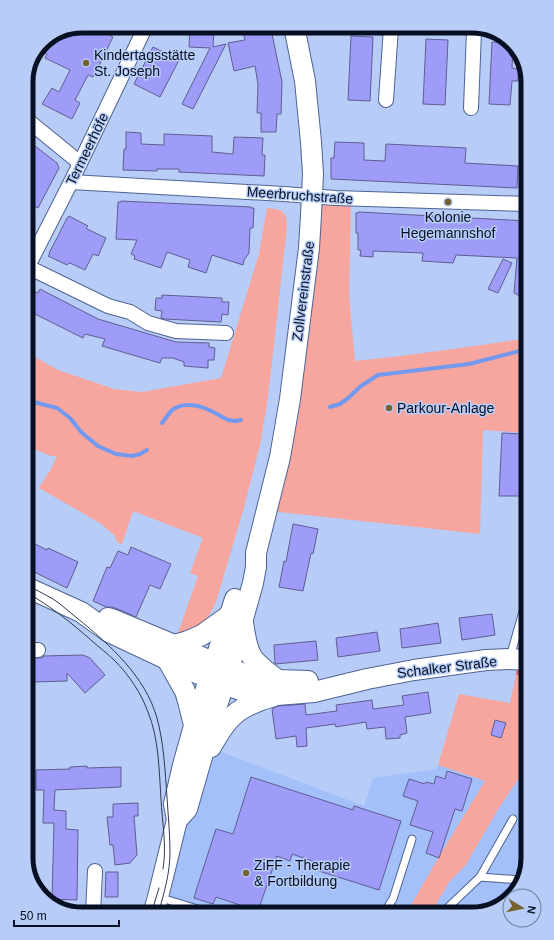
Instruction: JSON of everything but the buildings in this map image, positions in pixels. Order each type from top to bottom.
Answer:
[{"type":"main road","name":"Zollvereinstraße","points":[[219,674],[236,618],[253,584],[256,567],[256,553],[280,457],[290,399],[308,248],[313,174],[305,81],[295,33]]},
{"type":"main road","name":"Schalker Straße","points":[[33,590],[81,612],[109,632],[171,652],[219,674],[251,676],[278,687],[314,692],[367,679],[422,669],[486,660],[518,659]]},
{"type":"main road","points":[[194,726],[185,691],[171,652],[188,641],[202,636],[236,618],[252,656],[278,687],[263,699],[242,709],[231,718],[221,731],[199,768]]},
{"type":"main road","points":[[156,905],[177,820],[174,804],[194,726],[219,674]]},
{"type":"main road","points":[[177,820],[187,809],[199,768],[219,674]]},
{"type":"street","name":"Termeerhöfe","points":[[33,256],[71,182],[143,33]]},
{"type":"street","points":[[386,100],[391,33]]},
{"type":"street","points":[[471,108],[474,33]]},
{"type":"street","points":[[33,126],[80,163]]},
{"type":"street","name":"Meerbruchstraße","points":[[71,182],[343,198],[521,204]]},
{"type":"street","points":[[33,271],[108,306],[130,312],[148,323],[176,331],[226,333]]},
{"type":"street","points":[[93,907],[95,871]]},
{"type":"lane","points":[[518,659],[521,640]]},
{"type":"lane","points":[[449,907],[480,878],[512,819]]},
{"type":"lane","points":[[388,907],[393,900],[412,839]]},
{"type":"lane","points":[[480,878],[516,880]]},
{"type":"lane","points":[[156,905],[169,907]]},
{"type":"shaded area","points":[[313,197],[351,200],[349,295],[355,361],[442,351],[521,339],[521,433],[483,430],[480,534],[270,511]]},
{"type":"shaded area","points":[[267,208],[279,210],[286,217],[287,226],[267,404],[260,445],[243,511],[216,602],[206,620],[202,624],[192,630],[178,633],[198,576],[190,573],[203,538],[133,511],[122,544],[117,542],[115,536],[100,523],[39,488],[57,456],[51,456],[33,449],[33,356],[58,370],[114,389],[142,392],[221,378],[259,254]]},
{"type":"shaded area","points":[[521,642],[521,675],[516,675]]},
{"type":"shaded area","points":[[516,675],[521,675],[521,770],[519,778],[499,808],[465,866],[450,881],[434,907],[410,907],[485,781],[438,765],[459,694],[510,703]]},
{"type":"shaded area","points":[[198,743],[364,806],[373,778],[437,769],[438,765],[485,781],[410,907],[156,907]]},
{"type":"shaded area","points":[[521,770],[521,865],[513,885],[511,888],[502,888],[502,897],[499,899],[482,906],[434,907],[450,881],[465,866],[499,808],[519,778]]},
{"type":"waterway","points":[[330,407],[340,404],[361,386],[378,375],[469,364],[521,351]]},
{"type":"waterway","points":[[33,402],[57,408],[70,418],[82,433],[98,446],[116,454],[132,456],[147,450]]},
{"type":"waterway","points":[[162,423],[171,411],[187,405],[205,408],[231,420],[241,420]]},
{"type":"tram line","points":[[33,588],[56,601],[114,650],[144,688],[157,718],[163,748],[166,777],[170,845],[168,876],[160,907]]},
{"type":"tram line","points":[[33,596],[77,628],[112,658],[130,678],[142,698],[152,722],[158,755],[164,843],[163,869]]},
{"type":"tram line","points":[[153,907],[159,888]]},
{"type":"place","name":"Kindertagsstätte St. Joseph","points":[[86,63]]},
{"type":"place","name":"Kolonie Hegemannshof","points":[[448,202]]},
{"type":"place","name":"Parkour-Anlage","points":[[389,408]]},
{"type":"place","name":"ZiFF - Therapie & Fortbildung","points":[[246,873]]}]
